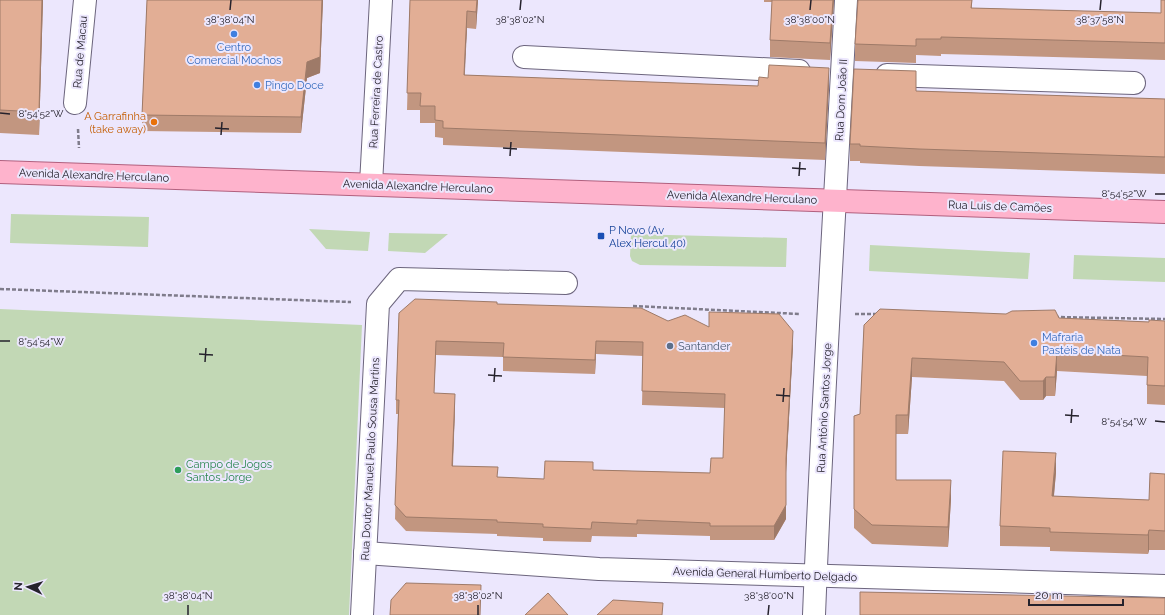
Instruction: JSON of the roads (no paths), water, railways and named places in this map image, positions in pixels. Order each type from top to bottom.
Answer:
[{"type":"main road","name":"Avenida Alexandre Herculano","points":[[0,172],[836,200]]},
{"type":"main road","name":"Rua Luis de Camões","points":[[836,200],[1165,212]]},
{"type":"street","name":"Rua de Macau","points":[[75,103],[85,0]]},
{"type":"street","name":"Rua Ferreira de Castro","points":[[371,184],[381,0]]},
{"type":"street","name":"Rua Dom João II","points":[[836,200],[846,0]]},
{"type":"street","points":[[524,57],[842,73],[1134,83]]},
{"type":"street","name":"Rua António Santos Jorge","points":[[814,615],[828,315],[836,200]]},
{"type":"street","name":"Rua Doutor Manuel Paulo Sousa Martins","points":[[362,615],[378,304],[399,279],[566,283]]},
{"type":"street","name":"Avenida General Humberto Delgado","points":[[365,553],[600,569],[1165,586]]},
{"type":"place","name":"Centro Comercial Mochos","points":[[234,34]]},
{"type":"place","name":"Pingo Doce","points":[[257,85]]},
{"type":"place","name":"A Garrafinha (take away)","points":[[154,122]]},
{"type":"place","name":"P Novo (Av Alex Hercul 40)","points":[[601,236]]},
{"type":"place","name":"Mafraria Pastéis de Nata","points":[[1034,343]]},
{"type":"place","name":"Santander","points":[[670,346]]},
{"type":"place","name":"Campo de Jogos Santos Jorge","points":[[178,470]]}]
